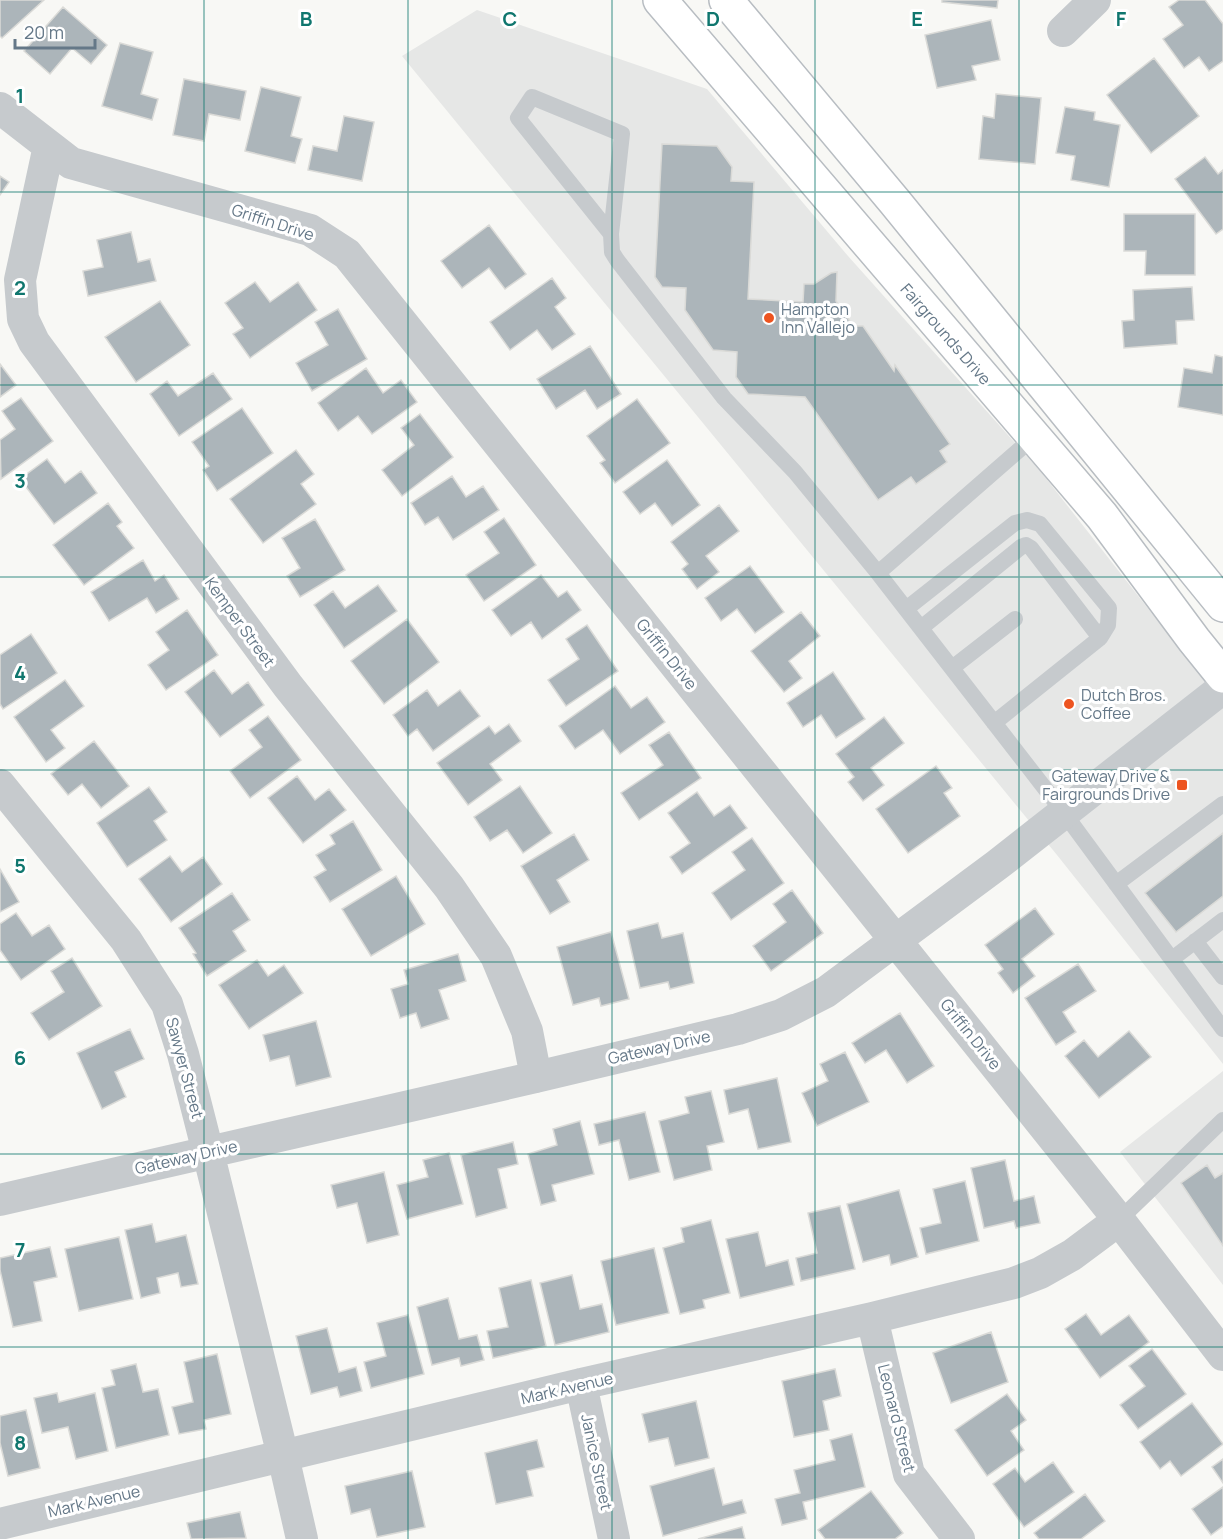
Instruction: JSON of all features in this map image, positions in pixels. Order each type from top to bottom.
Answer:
[{"type":"main road","name":"Fairgrounds Drive","points":[[660,0],[1102,516],[1223,676]]},
{"type":"main road","points":[[726,0],[895,202],[1223,605]]},
{"type":"street","points":[[1063,31],[1095,0]]},
{"type":"street","name":"Griffin Drive","points":[[0,108],[70,163],[310,231],[347,254],[1119,1220],[1223,1355]]},
{"type":"street","name":"Kemper Street","points":[[50,146],[20,280],[23,319],[34,342],[288,686],[449,887],[496,956],[527,1031],[536,1077]]},
{"type":"street","name":"Gateway Drive","points":[[0,1200],[536,1077],[738,1029],[782,1015],[826,992],[998,866],[1223,688]]},
{"type":"street","name":"Sawyer Street","points":[[0,785],[126,940],[167,1005],[183,1054],[208,1152],[302,1539]]},
{"type":"street","name":"Mark Avenue","points":[[0,1524],[581,1384],[872,1318],[1014,1283],[1040,1273],[1072,1255],[1119,1220]]},
{"type":"street","name":"Leonard Street","points":[[872,1318],[909,1474],[959,1539]]},
{"type":"street","name":"Janice Street","points":[[581,1384],[614,1539]]},
{"type":"lane","points":[[611,234],[518,118],[532,97],[622,134],[611,234],[612,252],[617,260],[724,398],[795,472],[878,573],[1064,813],[1223,1029]]},
{"type":"lane","points":[[878,573],[1034,437]]},
{"type":"lane","points":[[906,609],[1015,523],[1027,520],[1040,524],[1109,608],[1108,625],[1100,638],[994,723]]},
{"type":"lane","points":[[921,628],[1026,545],[1031,548],[1100,638]]},
{"type":"lane","points":[[952,668],[1016,619]]},
{"type":"lane","points":[[1116,884],[1223,804]]},
{"type":"lane","points":[[1172,959],[1223,920]]},
{"type":"lane","points":[[1196,941],[1223,977]]},
{"type":"lane","points":[[1119,1220],[1223,1120]]},
{"type":"shaded area","points":[[477,10],[707,89],[848,256],[1041,472],[1223,704],[1223,1064],[1057,855],[402,56]]},
{"type":"shaded area","points":[[1223,1071],[1223,1285],[1120,1152]]},
{"type":"building","points":[[0,0],[44,0],[2,38],[0,36]]},
{"type":"building","points":[[942,0],[998,0],[997,8],[942,2]]},
{"type":"building","points":[[1179,0],[1205,0],[1223,24],[1223,61],[1209,71],[1199,57],[1184,68],[1163,39],[1183,25],[1169,7]]},
{"type":"building","points":[[63,7],[107,45],[91,64],[72,48],[50,74],[24,51]]},
{"type":"building","points":[[991,20],[1000,60],[972,66],[976,80],[937,88],[925,35]]},
{"type":"building","points":[[120,43],[153,52],[141,94],[158,99],[152,120],[102,106]]},
{"type":"building","points":[[1154,58],[1199,116],[1151,153],[1107,95]]},
{"type":"building","points":[[184,79],[246,91],[240,120],[209,114],[204,141],[173,135]]},
{"type":"building","points":[[261,87],[301,97],[291,136],[302,139],[295,163],[245,151]]},
{"type":"building","points":[[996,94],[1041,98],[1035,164],[979,159],[983,116],[994,118]]},
{"type":"building","points":[[1065,107],[1095,112],[1094,120],[1120,125],[1109,187],[1071,180],[1075,156],[1056,153]]},
{"type":"building","points":[[344,116],[374,122],[362,181],[308,170],[313,146],[337,151]]},
{"type":"building","name":"Hampton Inn Vallejo","points":[[662,144],[717,146],[732,167],[731,181],[754,182],[748,299],[803,302],[804,284],[814,284],[831,273],[837,272],[836,301],[853,326],[863,326],[894,371],[895,365],[950,444],[940,451],[947,462],[916,484],[911,477],[878,500],[805,397],[748,394],[736,377],[737,352],[713,350],[685,310],[686,288],[662,287],[655,277]]},
{"type":"building","points":[[1205,157],[1218,174],[1223,170],[1223,229],[1216,234],[1175,179]]},
{"type":"building","points":[[0,176],[9,182],[0,195]]},
{"type":"building","points":[[1124,214],[1195,214],[1195,275],[1145,275],[1146,251],[1124,251]]},
{"type":"building","points":[[489,225],[526,274],[505,289],[489,268],[462,288],[441,261]]},
{"type":"building","points":[[131,232],[138,262],[150,259],[156,281],[88,296],[83,271],[103,267],[97,240]]},
{"type":"building","points":[[552,278],[566,298],[555,307],[575,334],[552,350],[537,330],[510,350],[490,322]]},
{"type":"building","points":[[255,282],[270,302],[298,282],[317,310],[250,358],[233,334],[243,328],[225,303]]},
{"type":"building","points":[[1192,287],[1194,320],[1176,321],[1177,344],[1124,348],[1122,321],[1134,320],[1133,290]]},
{"type":"building","points":[[160,301],[190,345],[136,382],[105,337]]},
{"type":"building","points":[[338,309],[367,359],[312,391],[296,363],[328,345],[315,322]]},
{"type":"building","points":[[590,346],[621,394],[597,409],[585,390],[556,409],[537,379]]},
{"type":"building","points":[[1215,355],[1223,357],[1223,415],[1178,407],[1184,368],[1212,373]]},
{"type":"building","points":[[0,364],[16,385],[0,397]]},
{"type":"building","points":[[366,368],[383,393],[401,380],[417,402],[372,434],[358,416],[338,431],[318,403]]},
{"type":"building","points":[[213,373],[232,399],[179,436],[150,394],[167,381],[178,396]]},
{"type":"building","points":[[21,398],[53,441],[1,479],[0,440],[15,429],[2,411]]},
{"type":"building","points":[[637,399],[670,443],[615,483],[600,463],[605,460],[587,436]]},
{"type":"building","points":[[242,408],[273,453],[217,491],[203,470],[209,466],[192,442]]},
{"type":"building","points":[[420,414],[453,457],[402,496],[382,470],[414,445],[401,428]]},
{"type":"building","points":[[296,450],[314,474],[301,484],[316,504],[263,543],[230,499]]},
{"type":"building","points":[[47,459],[65,483],[81,471],[97,493],[54,524],[20,479]]},
{"type":"building","points":[[667,460],[700,505],[672,526],[655,503],[640,514],[623,492]]},
{"type":"building","points":[[452,476],[466,497],[483,486],[499,510],[453,540],[438,517],[425,525],[411,503]]},
{"type":"building","points":[[108,503],[122,522],[117,526],[134,548],[84,585],[53,545]]},
{"type":"building","points":[[719,505],[739,531],[706,556],[719,572],[697,589],[682,569],[688,564],[671,542]]},
{"type":"building","points":[[504,518],[536,565],[484,601],[466,575],[499,553],[484,532]]},
{"type":"building","points":[[315,519],[345,570],[300,597],[287,576],[300,568],[282,538]]},
{"type":"building","points":[[143,560],[155,581],[164,575],[179,599],[156,613],[147,598],[109,621],[91,592]]},
{"type":"building","points":[[750,566],[784,612],[755,633],[737,609],[721,621],[705,598]]},
{"type":"building","points":[[541,575],[558,597],[567,591],[581,610],[542,639],[531,622],[511,636],[492,610]]},
{"type":"building","points":[[378,585],[397,611],[344,648],[314,605],[333,591],[345,608]]},
{"type":"building","points":[[187,610],[218,655],[166,690],[148,665],[169,650],[156,632]]},
{"type":"building","points":[[801,612],[820,636],[789,661],[802,678],[784,692],[751,651]]},
{"type":"building","points":[[407,619],[439,662],[384,704],[351,661]]},
{"type":"building","points":[[587,625],[618,671],[566,706],[548,680],[579,659],[566,639]]},
{"type":"building","points":[[31,634],[57,673],[3,709],[0,704],[0,655]]},
{"type":"building","points":[[214,670],[232,694],[248,682],[264,705],[220,737],[185,692]]},
{"type":"building","points":[[833,672],[865,719],[836,738],[821,715],[803,727],[787,703]]},
{"type":"building","points":[[65,680],[84,706],[51,730],[65,748],[46,762],[14,717]]},
{"type":"building","points":[[615,686],[631,708],[647,697],[665,722],[620,754],[603,730],[575,749],[559,726]]},
{"type":"building","points":[[427,690],[438,706],[460,690],[480,716],[433,751],[417,729],[408,736],[393,715]]},
{"type":"building","points":[[268,716],[301,760],[250,798],[230,771],[262,747],[249,730]]},
{"type":"building","points":[[884,717],[904,743],[871,768],[884,785],[863,801],[848,782],[854,777],[836,754]]},
{"type":"building","points":[[509,724],[521,741],[490,764],[502,780],[468,805],[437,763],[489,726],[495,734]]},
{"type":"building","points":[[669,732],[701,778],[639,820],[621,793],[663,765],[649,745]]},
{"type":"building","points":[[94,741],[129,786],[101,808],[82,784],[68,795],[51,774]]},
{"type":"building","points":[[936,766],[952,788],[944,793],[960,816],[908,853],[876,809]]},
{"type":"building","points":[[297,776],[315,800],[329,789],[346,810],[303,843],[268,798]]},
{"type":"building","points":[[520,786],[552,833],[523,853],[507,830],[490,841],[474,817]]},
{"type":"building","points":[[149,787],[167,812],[154,821],[167,840],[127,867],[97,823]]},
{"type":"building","points":[[697,792],[714,816],[730,805],[747,828],[682,874],[670,857],[690,843],[668,813]]},
{"type":"building","points":[[353,821],[382,870],[330,902],[314,877],[326,870],[316,855],[335,844],[330,835]]},
{"type":"building","points":[[1223,833],[1223,896],[1176,932],[1145,893]]},
{"type":"building","points":[[574,834],[589,860],[557,880],[570,902],[550,914],[521,866]]},
{"type":"building","points":[[752,838],[784,883],[731,920],[712,893],[745,870],[732,852]]},
{"type":"building","points":[[170,856],[182,872],[203,857],[222,884],[171,922],[139,879]]},
{"type":"building","points":[[0,869],[19,902],[0,912]]},
{"type":"building","points":[[396,876],[425,924],[371,956],[342,909]]},
{"type":"building","points":[[792,890],[823,933],[771,971],[753,946],[786,922],[773,904]]},
{"type":"building","points":[[232,893],[250,920],[233,931],[246,951],[207,976],[193,954],[196,953],[179,928]]},
{"type":"building","points":[[1035,908],[1054,934],[1022,959],[1035,976],[1013,993],[998,973],[1003,969],[985,945]]},
{"type":"building","points":[[16,913],[32,936],[49,925],[65,949],[21,980],[0,950],[0,924]]},
{"type":"building","points":[[658,923],[662,938],[683,933],[694,983],[670,989],[668,982],[640,988],[627,931]]},
{"type":"building","points":[[611,932],[629,999],[601,1006],[599,998],[573,1005],[557,947]]},
{"type":"building","points":[[458,954],[466,981],[439,990],[449,1019],[421,1028],[416,1013],[400,1018],[391,989],[408,984],[404,970]]},
{"type":"building","points":[[72,958],[102,1006],[49,1040],[31,1013],[64,992],[51,971]]},
{"type":"building","points":[[257,960],[268,976],[284,965],[303,993],[249,1029],[219,985]]},
{"type":"building","points":[[1078,964],[1096,991],[1063,1012],[1076,1032],[1056,1045],[1025,998]]},
{"type":"building","points":[[900,1013],[934,1066],[907,1083],[886,1050],[865,1063],[852,1043]]},
{"type":"building","points":[[316,1021],[331,1077],[296,1086],[289,1056],[270,1061],[263,1035]]},
{"type":"building","points":[[130,1029],[144,1059],[115,1072],[126,1097],[102,1109],[77,1053]]},
{"type":"building","points":[[1129,1031],[1151,1057],[1099,1098],[1065,1056],[1084,1040],[1098,1057]]},
{"type":"building","points":[[845,1052],[869,1102],[817,1126],[802,1093],[828,1081],[820,1064]]},
{"type":"building","points":[[777,1078],[791,1142],[758,1149],[748,1109],[729,1114],[724,1090]]},
{"type":"building","points":[[711,1091],[724,1142],[707,1146],[712,1170],[674,1180],[659,1121],[689,1113],[685,1097]]},
{"type":"building","points":[[645,1112],[660,1172],[629,1180],[619,1140],[599,1145],[594,1124]]},
{"type":"building","points":[[580,1121],[594,1174],[552,1185],[556,1201],[541,1205],[528,1154],[557,1145],[553,1129]]},
{"type":"building","points":[[513,1142],[518,1164],[498,1169],[507,1208],[476,1217],[461,1155]]},
{"type":"building","points":[[449,1153],[463,1204],[407,1219],[397,1185],[428,1177],[423,1160]]},
{"type":"building","points":[[1005,1160],[1014,1201],[1034,1196],[1040,1223],[1016,1228],[1014,1221],[984,1228],[971,1168]]},
{"type":"building","points":[[1207,1165],[1215,1178],[1223,1173],[1223,1246],[1181,1183]]},
{"type":"building","points":[[384,1172],[399,1235],[367,1243],[357,1203],[337,1208],[331,1185]]},
{"type":"building","points":[[965,1181],[979,1241],[926,1254],[920,1228],[941,1223],[933,1189]]},
{"type":"building","points":[[899,1190],[918,1257],[891,1265],[889,1255],[863,1262],[847,1204]]},
{"type":"building","points":[[840,1206],[855,1269],[801,1281],[796,1258],[817,1253],[808,1213]]},
{"type":"building","points":[[711,1220],[730,1293],[703,1300],[705,1308],[680,1314],[663,1248],[684,1242],[681,1228]]},
{"type":"building","points":[[152,1224],[156,1242],[186,1235],[198,1284],[181,1287],[178,1273],[157,1278],[160,1293],[141,1298],[125,1230]]},
{"type":"building","points":[[758,1232],[766,1266],[788,1260],[794,1285],[740,1298],[726,1239]]},
{"type":"building","points":[[119,1237],[133,1299],[79,1311],[65,1249]]},
{"type":"building","points":[[50,1247],[57,1277],[34,1282],[42,1321],[13,1327],[0,1270],[0,1258]]},
{"type":"building","points":[[654,1248],[669,1313],[616,1325],[601,1261]]},
{"type":"building","points":[[572,1275],[580,1309],[602,1304],[609,1332],[555,1345],[540,1283]]},
{"type":"building","points":[[531,1280],[546,1346],[493,1358],[487,1331],[508,1327],[499,1288]]},
{"type":"building","points":[[448,1298],[459,1339],[477,1335],[484,1360],[461,1366],[459,1358],[432,1365],[417,1307]]},
{"type":"building","points":[[1086,1314],[1101,1335],[1129,1315],[1149,1342],[1100,1378],[1065,1329]]},
{"type":"building","points":[[408,1315],[424,1374],[371,1388],[364,1362],[386,1356],[377,1323]]},
{"type":"building","points":[[327,1328],[339,1372],[356,1367],[362,1391],[340,1397],[337,1387],[311,1394],[296,1336]]},
{"type":"building","points":[[991,1332],[1008,1382],[951,1403],[933,1353]]},
{"type":"building","points":[[1152,1349],[1186,1394],[1138,1429],[1120,1405],[1145,1386],[1129,1366]]},
{"type":"building","points":[[217,1354],[231,1414],[204,1420],[206,1429],[179,1434],[172,1407],[193,1402],[184,1362]]},
{"type":"building","points":[[136,1364],[143,1392],[158,1389],[169,1435],[116,1448],[102,1388],[115,1385],[111,1370]]},
{"type":"building","points":[[835,1369],[841,1396],[823,1401],[829,1430],[794,1437],[782,1381]]},
{"type":"building","points":[[57,1393],[59,1402],[95,1393],[108,1451],[76,1459],[68,1427],[42,1433],[34,1398]]},
{"type":"building","points":[[1007,1394],[1026,1420],[1011,1431],[1024,1450],[987,1476],[955,1430]]},
{"type":"building","points":[[696,1401],[709,1458],[675,1466],[668,1438],[649,1442],[642,1414]]},
{"type":"building","points":[[1192,1403],[1223,1444],[1181,1476],[1170,1461],[1160,1469],[1140,1442]]},
{"type":"building","points":[[26,1410],[40,1468],[8,1476],[0,1443],[0,1416]]},
{"type":"building","points":[[852,1434],[865,1487],[803,1502],[807,1519],[782,1525],[775,1499],[800,1493],[794,1470],[835,1460],[830,1440]]},
{"type":"building","points":[[537,1440],[544,1467],[527,1471],[533,1496],[496,1504],[485,1453]]},
{"type":"building","points":[[1223,1459],[1223,1483],[1212,1467]]},
{"type":"building","points":[[1053,1462],[1074,1492],[1024,1527],[993,1484],[1015,1468],[1025,1482]]},
{"type":"building","points":[[714,1468],[723,1505],[742,1500],[746,1513],[663,1536],[650,1486]]},
{"type":"building","points":[[412,1471],[425,1527],[377,1537],[370,1509],[351,1514],[345,1486]]},
{"type":"building","points":[[1223,1487],[1223,1526],[1211,1535],[1192,1509]]},
{"type":"building","points":[[871,1491],[903,1533],[895,1539],[825,1539],[818,1530]]},
{"type":"building","points":[[1085,1494],[1105,1521],[1081,1539],[1039,1539],[1034,1533]]},
{"type":"building","points":[[240,1512],[246,1538],[191,1539],[187,1523]]},
{"type":"building","points":[[742,1527],[745,1539],[698,1539]]},
{"type":"place","name":"Hampton Inn Vallejo","points":[[769,318]]},
{"type":"place","name":"Dutch Bros. Coffee","points":[[1069,704]]},
{"type":"place","name":"Gateway Drive & Fairgrounds Drive","points":[[1182,785]]}]
